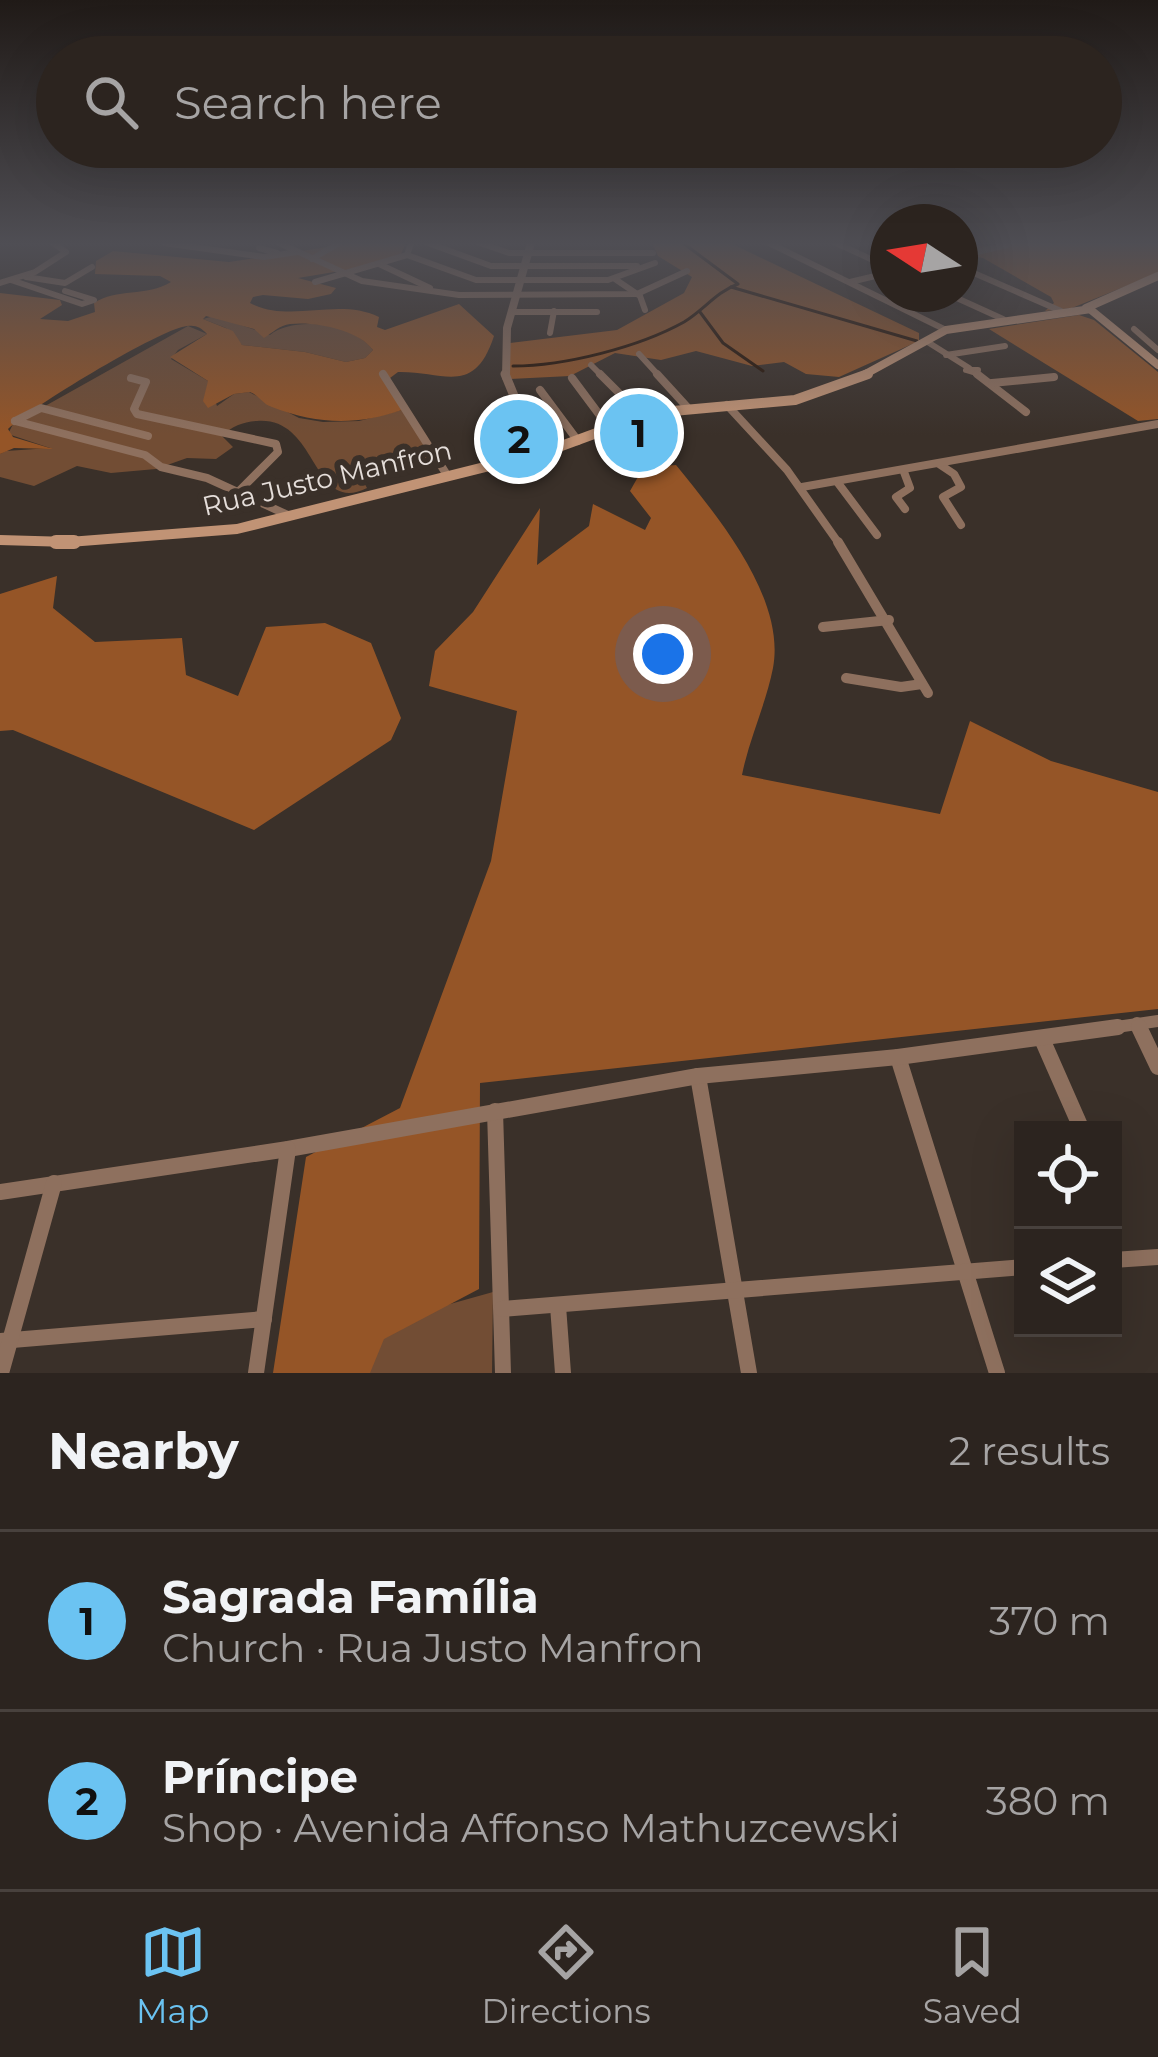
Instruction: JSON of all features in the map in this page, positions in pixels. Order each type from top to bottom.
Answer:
[{"type":"main road","name":"Rua Justo Manfron","points":[[0,540],[56,542],[221,531],[545,452],[642,416],[795,400],[870,374],[946,330],[1089,308]]},
{"type":"main road","points":[[1089,308],[1158,365]]},
{"type":"street","points":[[514,307],[500,368],[545,452]]},
{"type":"street","points":[[595,330],[598,307]]},
{"type":"street","points":[[899,307],[946,330]]},
{"type":"street","points":[[978,307],[1004,319]]},
{"type":"street","points":[[1056,307],[1065,311]]},
{"type":"street","points":[[550,333],[554,311]]},
{"type":"street","points":[[512,312],[597,312]]},
{"type":"street","points":[[1134,329],[1158,350]]},
{"type":"street","points":[[925,342],[969,368],[1026,412]]},
{"type":"street","points":[[925,342],[948,354],[1005,346]]},
{"type":"street","points":[[639,354],[688,408]]},
{"type":"street","points":[[591,365],[642,416]]},
{"type":"street","points":[[383,374],[447,475]]},
{"type":"street","points":[[994,386],[1054,377]]},
{"type":"street","points":[[131,378],[146,382],[134,409],[137,414],[279,448],[237,494]]},
{"type":"street","points":[[572,378],[610,429]]},
{"type":"street","points":[[540,390],[578,441]]},
{"type":"street","points":[[728,405],[802,487],[889,620],[925,689],[846,678]]},
{"type":"street","points":[[127,450],[148,436],[41,408],[15,422],[127,450],[145,454],[161,467],[203,476],[290,516]]},
{"type":"street","points":[[802,487],[1158,424]]},
{"type":"street","points":[[939,464],[961,487],[943,497],[962,525]]},
{"type":"street","points":[[904,472],[910,488],[896,497],[905,509]]},
{"type":"street","points":[[838,483],[877,535]]},
{"type":"street","points":[[823,627],[889,620]]},
{"type":"street","points":[[0,1192],[288,1149],[698,1076],[898,1058],[1158,1021]]},
{"type":"street","points":[[1137,1023],[1158,1066]]},
{"type":"street","points":[[1042,1039],[1078,1121]]},
{"type":"street","points":[[898,1058],[998,1373]]},
{"type":"street","points":[[698,1076],[749,1373]]},
{"type":"street","points":[[495,1111],[502,1373]]},
{"type":"street","points":[[256,1373],[288,1149]]},
{"type":"street","points":[[1,1373],[5,1340],[54,1184]]},
{"type":"street","points":[[1122,1259],[1158,1257]]},
{"type":"street","points":[[502,1309],[1014,1268]]},
{"type":"street","points":[[558,1306],[563,1373]]},
{"type":"street","points":[[5,1340],[264,1318]]},
{"type":"shaded area","points":[[0,307],[59,307],[40,319],[68,321],[95,312],[94,307],[347,309],[379,317],[377,327],[385,330],[462,307],[494,336],[486,355],[467,374],[398,372],[390,378],[402,410],[336,421],[288,413],[250,392],[234,394],[208,408],[203,401],[208,381],[170,357],[207,334],[196,326],[182,327],[93,372],[8,429],[13,437],[53,449],[14,448],[0,454]],"holes":[[[203,319],[254,329],[264,338],[300,323],[347,332],[373,350],[365,358],[346,362],[242,345],[233,331]]]},
{"type":"shaded area","points":[[659,307],[865,307],[919,333],[919,341],[839,377],[806,374],[784,362],[752,366],[696,351],[661,360],[615,353],[570,376],[510,379],[503,372],[510,343],[617,330]]},
{"type":"shaded area","points":[[1079,315],[1094,320],[1158,372],[1158,419],[1138,421],[989,329]]},
{"type":"shaded area","points":[[214,316],[270,335],[294,325],[324,325],[352,334],[373,350],[365,358],[346,362],[242,345],[226,328],[203,319]]},
{"type":"shaded area","points":[[188,326],[207,334],[171,359],[208,381],[217,406],[234,394],[249,392],[299,418],[323,422],[359,421],[402,410],[426,442],[427,460],[411,469],[362,466],[359,473],[367,488],[349,493],[335,489],[324,478],[292,433],[277,424],[257,421],[238,425],[222,436],[233,447],[216,459],[187,458],[156,469],[111,473],[77,466],[34,486],[0,477],[0,454],[50,448],[8,434],[13,424]]},
{"type":"shaded area","points":[[676,465],[729,534],[769,614],[773,668],[742,775],[940,814],[970,721],[1051,761],[1158,792],[1158,1009],[480,1083],[479,1289],[384,1339],[370,1373],[273,1373],[306,1157],[400,1108],[491,861],[517,711],[429,686],[435,651],[473,612],[540,508],[537,565],[589,526],[593,504],[645,530],[651,518],[630,491],[643,468]]},
{"type":"shaded area","points":[[57,576],[53,608],[95,642],[182,638],[186,675],[238,696],[266,627],[325,623],[371,643],[401,718],[391,740],[254,830],[13,730],[0,731],[0,594]]},
{"type":"shaded area","points":[[493,1292],[492,1373],[359,1373],[368,1327]]},
{"type":"waterway","points":[[513,366],[578,359],[624,347],[684,322],[703,307]]},
{"type":"waterway","points":[[800,307],[917,341]]},
{"type":"waterway","points":[[700,312],[723,343],[763,371]]},
{"type":"place","name":"Sagrada Família","points":[[639,433]]},
{"type":"place","name":"Príncipe","points":[[519,439]]}]
